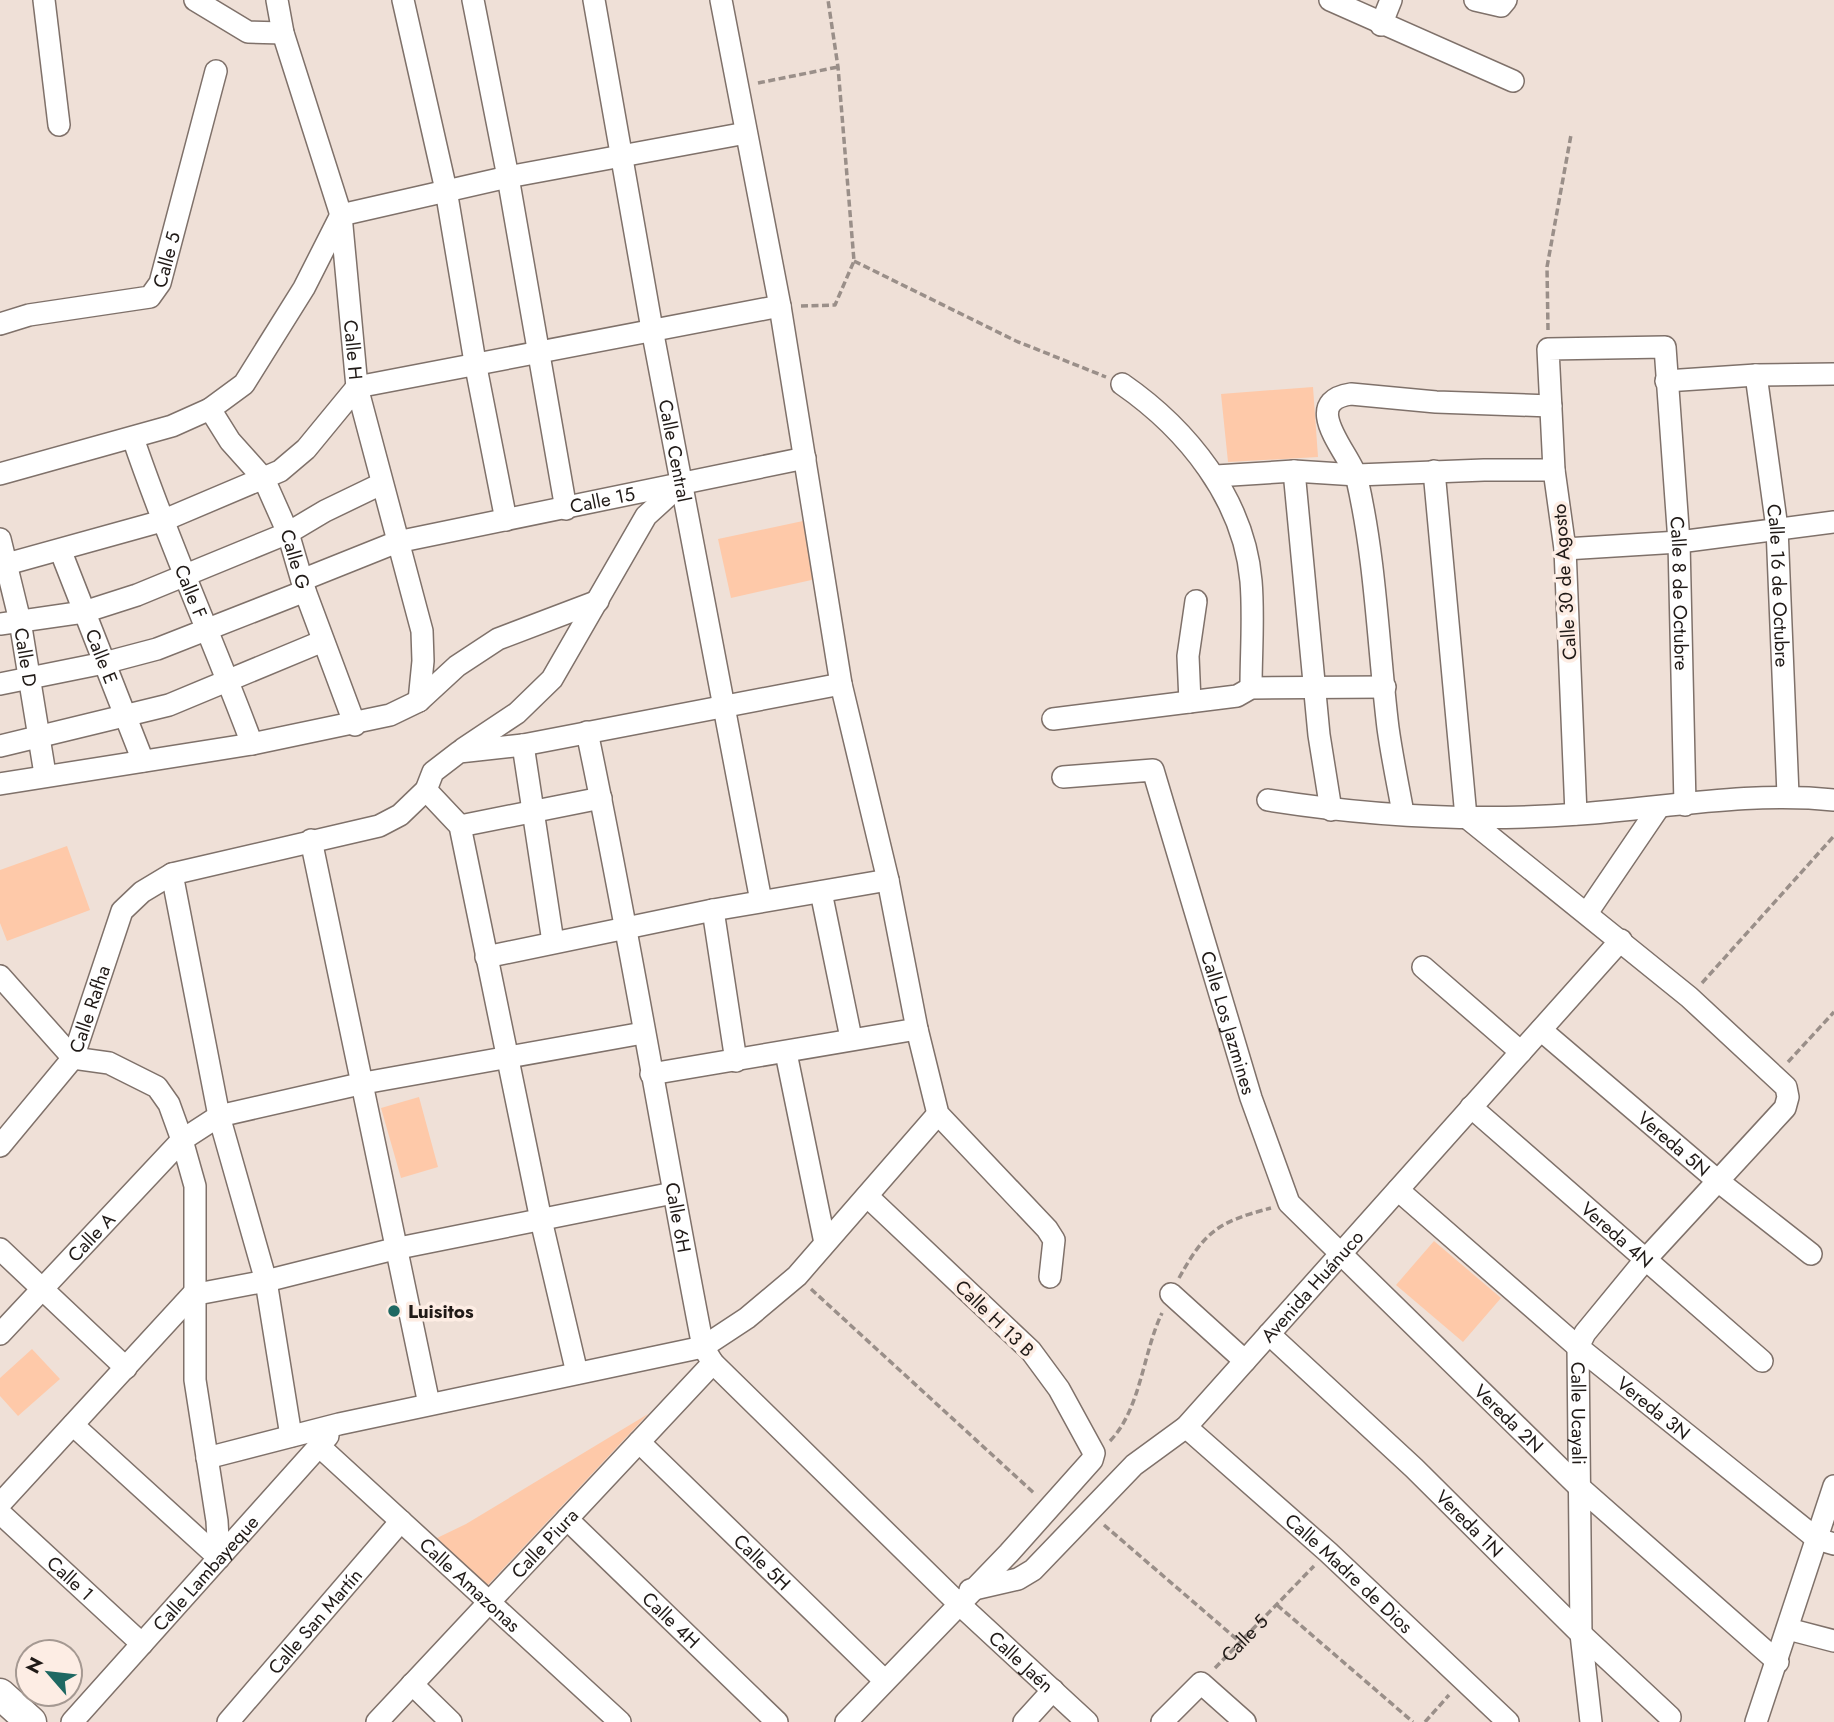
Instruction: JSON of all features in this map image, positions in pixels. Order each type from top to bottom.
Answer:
[{"type":"street","points":[[44,0],[59,125]]},
{"type":"street","points":[[195,0],[248,32],[284,33]]},
{"type":"street","name":"Calle H","points":[[277,0],[284,33],[341,215],[357,387],[422,631],[424,662],[419,701]]},
{"type":"street","points":[[403,0],[446,190],[475,362],[506,520]]},
{"type":"street","points":[[473,0],[508,177],[566,509]]},
{"type":"street","name":"Calle Central","points":[[594,0],[652,329],[761,901]]},
{"type":"street","points":[[721,0],[780,306],[841,684],[888,880],[917,1029],[938,1114],[1054,1240],[1050,1277]]},
{"type":"street","points":[[1330,0],[1381,25],[1513,81]]},
{"type":"street","points":[[1381,25],[1391,0]]},
{"type":"street","points":[[1475,0],[1501,6],[1506,0]]},
{"type":"street","name":"Calle 5","points":[[0,324],[29,315],[150,297],[160,283],[216,71]]},
{"type":"street","points":[[0,474],[133,438],[210,409],[244,384],[268,350],[341,215],[508,177],[623,158],[746,133]]},
{"type":"street","points":[[3,566],[61,552],[162,521],[280,471],[306,449],[357,387],[475,362],[780,306]]},
{"type":"street","name":"Calle 8 de Octubre","points":[[1548,349],[1665,347],[1679,541],[1685,805]]},
{"type":"street","name":"Calle 30 de Agosto","points":[[1548,349],[1554,470],[1565,548],[1576,814]]},
{"type":"street","points":[[1666,382],[1756,375],[1834,374]]},
{"type":"street","name":"Calle 16 de Octubre","points":[[1756,375],[1777,528],[1788,795]]},
{"type":"street","points":[[1122,384],[1152,404],[1216,476],[1242,541],[1251,579],[1251,688]]},
{"type":"street","points":[[1403,813],[1388,728],[1380,625],[1357,475],[1335,441],[1328,417],[1330,405],[1339,396],[1351,394],[1436,402],[1551,406]]},
{"type":"street","name":"Calle G","points":[[210,409],[230,441],[264,479],[288,533],[303,585],[355,725]]},
{"type":"street","name":"Calle F","points":[[133,438],[162,521],[208,628],[252,744]]},
{"type":"street","name":"Calle 15","points":[[0,684],[104,663],[157,649],[397,542],[805,458]]},
{"type":"street","points":[[1216,476],[1294,471],[1357,475],[1554,470]]},
{"type":"street","points":[[1294,471],[1315,688],[1331,810]]},
{"type":"street","points":[[1434,471],[1466,817],[1689,997],[1775,1077]]},
{"type":"street","name":"Calle Rafha","points":[[0,1146],[74,1058],[122,911],[142,892],[172,874],[379,825],[400,816],[426,790],[433,772],[517,713],[551,679],[646,516],[682,482]]},
{"type":"street","points":[[10,622],[84,612],[186,576],[288,533],[325,511],[381,484]]},
{"type":"street","points":[[1565,548],[1679,541],[1834,522]]},
{"type":"street","name":"Calle D","points":[[0,539],[10,622],[29,679],[45,774]]},
{"type":"street","name":"Calle E","points":[[61,552],[143,761]]},
{"type":"street","points":[[0,784],[45,774],[252,744],[355,725],[390,715],[419,701],[457,666],[498,639],[598,601]]},
{"type":"street","points":[[1189,702],[1188,656],[1196,601]]},
{"type":"street","points":[[0,746],[126,718],[169,705],[323,641]]},
{"type":"street","points":[[459,752],[523,745],[841,684]]},
{"type":"street","points":[[1054,719],[1237,696],[1251,688],[1385,687]]},
{"type":"street","name":"Calle 6H","points":[[587,732],[628,928],[643,1033],[673,1193],[708,1355]]},
{"type":"street","points":[[523,745],[553,942]]},
{"type":"street","name":"Calle Los Jazmines","points":[[1063,777],[1153,770],[1251,1098],[1289,1203],[1340,1254]]},
{"type":"street","points":[[426,790],[460,826],[506,1059],[577,1373]]},
{"type":"street","points":[[1268,800],[1331,810],[1466,817],[1576,814],[1788,795],[1834,800]]},
{"type":"street","points":[[460,826],[531,809],[601,798]]},
{"type":"street","points":[[1587,913],[1659,807]]},
{"type":"street","points":[[311,840],[364,1083],[394,1249],[429,1404]]},
{"type":"street","points":[[172,874],[219,1116],[266,1281],[290,1436]]},
{"type":"street","points":[[486,957],[713,910],[888,880]]},
{"type":"street","points":[[821,892],[851,1038]]},
{"type":"street","points":[[713,910],[736,1061]]},
{"type":"street","name":"Avenida Huánuco","points":[[964,1596],[1018,1578],[1033,1570],[1134,1465],[1186,1427],[1620,940]]},
{"type":"street","points":[[1423,967],[1521,1052]]},
{"type":"street","points":[[3,982],[74,1058],[109,1063],[157,1087],[169,1104],[195,1186],[192,1295],[195,1380],[219,1558]]},
{"type":"street","points":[[651,1073],[786,1053],[851,1038],[917,1029]]},
{"type":"street","name":"Vereda 5N","points":[[1541,1030],[1718,1181],[1811,1254]]},
{"type":"street","points":[[219,1116],[364,1083],[643,1033]]},
{"type":"street","points":[[786,1053],[825,1243]]},
{"type":"street","name":"Calle Ucayali","points":[[1591,1722],[1581,1634],[1578,1347],[1585,1333],[1645,1261],[1785,1108],[1788,1097],[1786,1087],[1775,1077]]},
{"type":"street","name":"Vereda 4N","points":[[1471,1107],[1762,1362]]},
{"type":"street","points":[[207,1458],[339,1424],[577,1373],[708,1355],[797,1276],[938,1114]]},
{"type":"street","name":"Calle A","points":[[0,1334],[182,1140],[219,1116]]},
{"type":"street","name":"Vereda 3N","points":[[1398,1189],[1578,1347],[1825,1542]]},
{"type":"street","points":[[0,1504],[192,1295],[266,1281],[394,1249],[673,1193]]},
{"type":"street","name":"Calle H 13 B","points":[[867,1196],[1031,1351],[1059,1389],[1094,1453],[1092,1460],[1050,1508]]},
{"type":"street","points":[[0,1249],[126,1368]]},
{"type":"street","name":"Vereda 2N","points":[[1340,1254],[1578,1486],[1778,1662]]},
{"type":"street","points":[[1171,1294],[1245,1361]]},
{"type":"street","name":"Vereda 1N","points":[[1269,1334],[1415,1468],[1581,1634],[1670,1717]]},
{"type":"street","points":[[708,1355],[964,1596]]},
{"type":"street","name":"Calle Piura","points":[[377,1722],[639,1442],[708,1355]]},
{"type":"street","name":"Calle Lambayeque","points":[[72,1722],[339,1424]]},
{"type":"street","points":[[73,1425],[219,1558]]},
{"type":"street","name":"Calle Madre de Dios","points":[[1186,1427],[1328,1552],[1508,1722]]},
{"type":"street","name":"Calle 5H","points":[[639,1442],[884,1680]]},
{"type":"street","name":"Calle Amazonas","points":[[319,1446],[488,1604],[620,1722]]},
{"type":"street","points":[[1756,1722],[1788,1629],[1825,1542],[1834,1486]]},
{"type":"street","points":[[846,1722],[1050,1508]]},
{"type":"street","name":"Calle 1","points":[[0,1513],[142,1644]]},
{"type":"street","name":"Calle 4H","points":[[567,1519],[776,1722]]},
{"type":"street","name":"Calle San Martín","points":[[228,1722],[401,1521]]},
{"type":"street","name":"Calle Jaén","points":[[964,1596],[1087,1722]]},
{"type":"street","points":[[1788,1629],[1834,1641]]},
{"type":"street","points":[[1161,1722],[1201,1683],[1245,1722]]},
{"type":"street","points":[[412,1684],[451,1722]]},
{"type":"street","points":[[1024,1722],[1053,1690]]},
{"type":"street","points":[[0,1694],[31,1722]]},
{"type":"path","points":[[780,306],[835,305],[854,261],[838,67],[828,0]]},
{"type":"path","points":[[737,88],[838,67]]},
{"type":"path","points":[[1548,349],[1548,267],[1571,135]]},
{"type":"path","points":[[854,261],[1016,341],[1122,384]]},
{"type":"path","points":[[1689,997],[1834,836]]},
{"type":"path","points":[[1775,1077],[1834,1012]]},
{"type":"path","points":[[797,1276],[1050,1508]]},
{"type":"path","points":[[1090,1512],[1240,1642]]},
{"type":"path","name":"Calle 5","points":[[1201,1683],[1328,1552]]},
{"type":"path","points":[[1277,1605],[1413,1722]]},
{"type":"path","points":[[1425,1722],[1463,1679]]},
{"type":"shaded area","points":[[1313,387],[1318,457],[1228,462],[1221,394]]},
{"type":"shaded area","points":[[803,521],[816,579],[731,598],[718,539]]},
{"type":"shaded area","points":[[67,846],[90,910],[7,941],[0,923],[0,870]]},
{"type":"shaded area","points":[[419,1097],[438,1167],[401,1178],[381,1108]]},
{"type":"shaded area","points":[[1434,1241],[1501,1298],[1463,1342],[1396,1285]]},
{"type":"shaded area","points":[[32,1349],[60,1379],[18,1416],[0,1396],[0,1378]]},
{"type":"shaded area","points":[[648,1414],[486,1587],[437,1538],[466,1524]]},
{"type":"place","name":"Luisitos","points":[[394,1311]]}]
